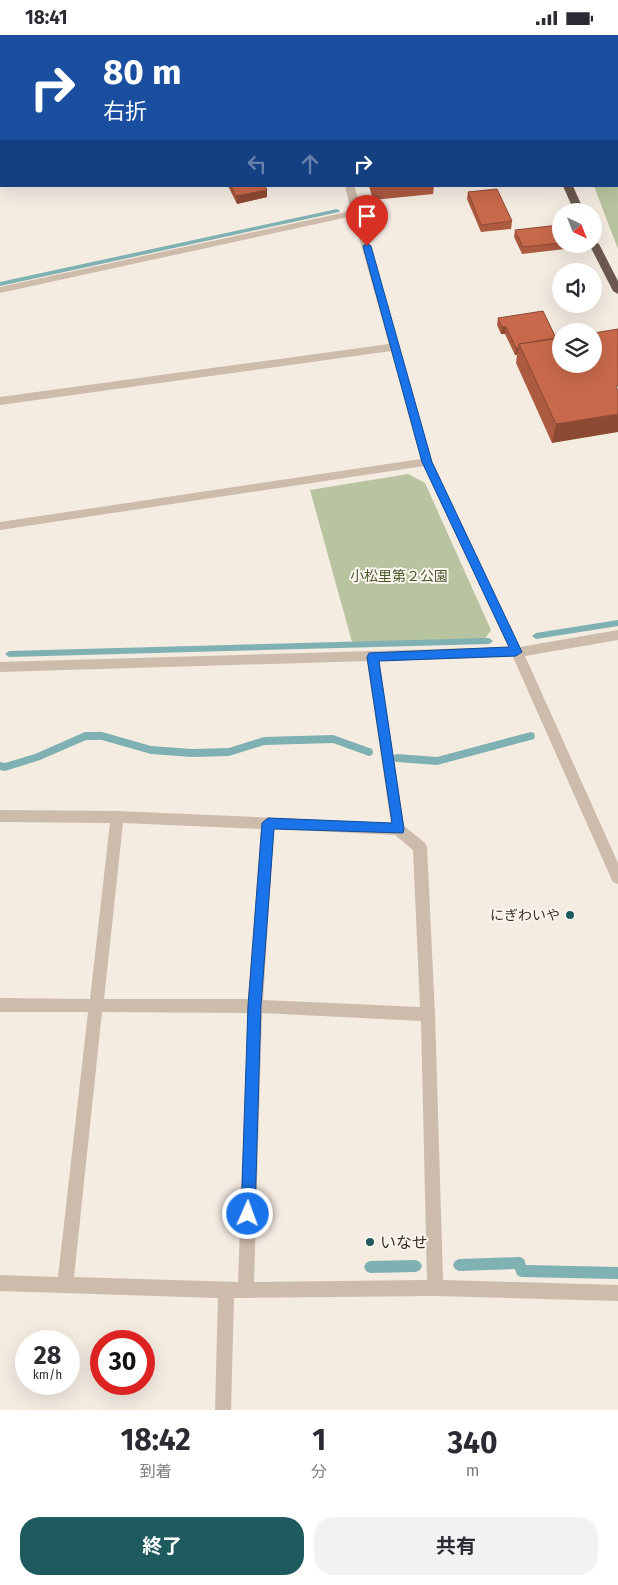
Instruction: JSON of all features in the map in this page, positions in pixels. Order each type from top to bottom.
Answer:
[{"type":"highway","points":[[568,187],[576,203]]},
{"type":"highway","points":[[599,253],[618,291]]},
{"type":"street","points":[[349,187],[358,212],[427,462],[516,652],[618,878]]},
{"type":"street","points":[[0,290],[358,212]]},
{"type":"street","points":[[0,401],[395,347]]},
{"type":"street","points":[[0,526],[427,462]]},
{"type":"street","points":[[0,667],[516,652],[618,635]]},
{"type":"street","points":[[372,657],[398,829]]},
{"type":"street","points":[[0,816],[117,817],[398,829],[420,847],[428,1014],[434,1288]]},
{"type":"street","points":[[65,1284],[117,817]]},
{"type":"street","points":[[246,1290],[255,1006],[268,823]]},
{"type":"street","points":[[0,1005],[255,1006],[428,1014]]},
{"type":"street","points":[[0,1283],[226,1291],[434,1288],[618,1293]]},
{"type":"street","points":[[223,1410],[226,1291]]},
{"type":"green space","points":[[594,187],[618,188],[618,249]]},
{"type":"green space","name":"小松里第２公園","points":[[408,474],[425,483],[491,630],[484,640],[352,642],[310,490]]},
{"type":"building","points":[[232,187],[266,187],[267,190],[236,196]]},
{"type":"building","points":[[497,189],[512,221],[481,225],[468,192]]},
{"type":"building","points":[[552,226],[552,244],[523,247],[515,230]]},
{"type":"building","points":[[543,311],[552,330],[552,339],[519,344],[519,348],[516,348],[506,327],[502,327],[498,318]]},
{"type":"building","points":[[618,329],[618,386],[616,386],[618,391],[618,414],[556,424],[519,344],[552,339],[552,373],[602,373],[602,332]]},
{"type":"waterway","points":[[0,284],[337,211]]},
{"type":"waterway","points":[[536,636],[618,623]]},
{"type":"waterway","points":[[9,654],[489,641]]},
{"type":"waterway","points":[[0,766],[5,767],[37,757],[85,736],[102,736],[151,750],[192,753],[229,752],[264,741],[333,739],[369,752]]},
{"type":"waterway","points":[[397,758],[437,761],[531,736]]},
{"type":"waterway","points":[[459,1265],[520,1263],[521,1271],[618,1273]]},
{"type":"waterway","points":[[370,1267],[416,1266]]},
{"type":"place","name":"にぎわいや","points":[[570,915]]},
{"type":"place","name":"いなせ","points":[[370,1242]]},
{"type":"route","points":[[248,1214],[255,1006],[268,823],[398,829],[372,657],[516,652],[427,462],[367,246]]}]
